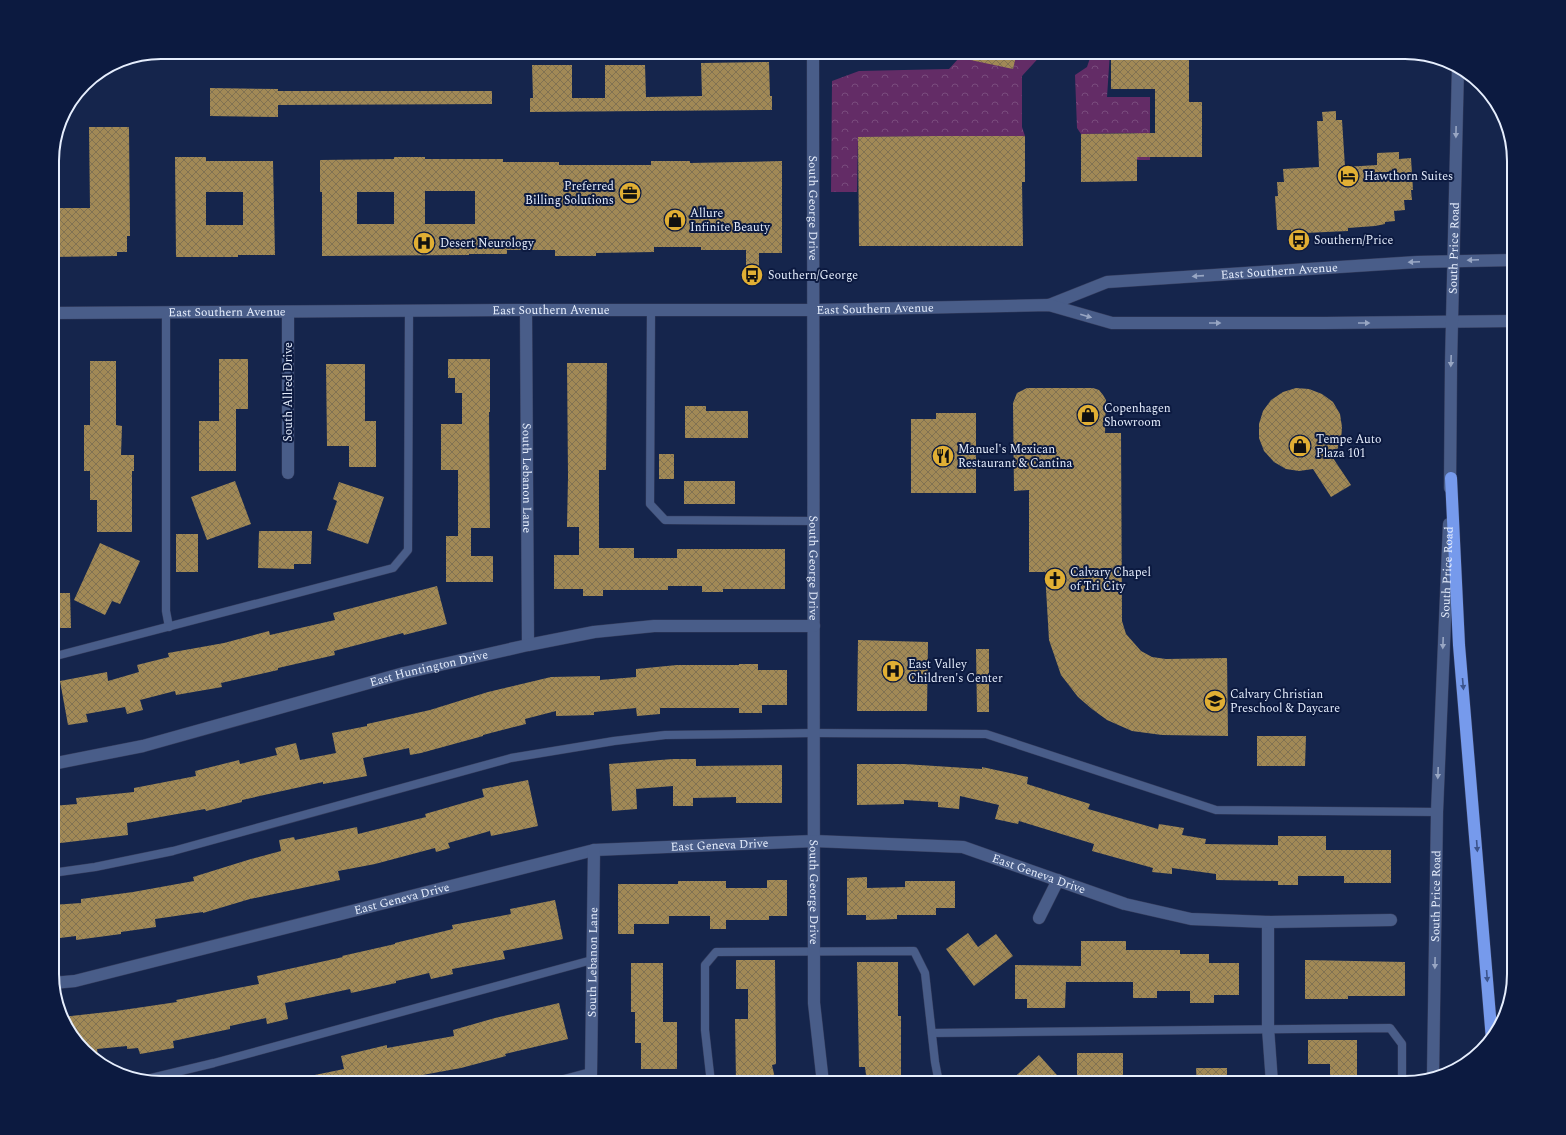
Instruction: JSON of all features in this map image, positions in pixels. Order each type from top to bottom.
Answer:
[{"type":"highway","points":[[1451,478],[1459,645],[1491,1028]]},
{"type":"street","name":"South George Drive","points":[[813,59],[815,521],[814,1003],[822,1076]]},
{"type":"street","name":"South Price Road","points":[[1433,1073],[1437,812],[1451,478],[1453,261],[1458,74]]},
{"type":"street","name":"East Southern Avenue","points":[[1049,305],[1107,282],[1402,263],[1507,260]]},
{"type":"street","name":"East Southern Avenue","points":[[59,313],[814,310],[1049,305],[1112,323],[1507,321]]},
{"type":"street","name":"South Lebanon Lane","points":[[526,310],[528,645]]},
{"type":"street","name":"South Allred Drive","points":[[288,312],[288,473]]},
{"type":"street","name":"East Huntington Drive","points":[[59,763],[143,746],[404,674],[528,645],[594,632],[654,626],[814,626]]},
{"type":"street","name":"East Geneva Drive","points":[[59,982],[83,979],[594,850],[814,841],[963,847],[1125,904],[1191,919],[1268,922],[1391,920]]},
{"type":"street","name":"South Lebanon Lane","points":[[583,1076],[591,1074],[594,850]]},
{"type":"street","points":[[1039,918],[1058,880]]},
{"type":"street","points":[[1268,922],[1268,1028],[1271,1076]]},
{"type":"lane","points":[[651,310],[650,504],[665,520],[815,521]]},
{"type":"lane","points":[[59,655],[393,568],[408,550],[409,311]]},
{"type":"lane","points":[[166,313],[166,611],[169,627]]},
{"type":"lane","points":[[59,872],[95,867],[172,851],[511,758],[614,741],[665,735],[814,733],[986,734],[1216,810],[1437,812]]},
{"type":"lane","points":[[710,1076],[705,1030],[705,965],[716,952],[814,951],[914,951],[925,973],[938,1076]]},
{"type":"lane","points":[[160,1076],[222,1061],[592,960]]},
{"type":"lane","points":[[932,1033],[1268,1028],[1390,1028],[1402,1044],[1402,1076]]},
{"type":"green space","points":[[958,59],[1038,59],[1022,76],[1022,127],[1025,136],[858,137],[857,192],[831,192],[832,81],[859,71],[949,69]]},
{"type":"green space","points":[[1090,59],[1110,59],[1107,97],[1150,97],[1150,160],[1137,160],[1137,133],[1081,134],[1077,128],[1075,75],[1087,67]]},
{"type":"building","points":[[966,59],[1015,59],[1013,69]]},
{"type":"building","points":[[1111,59],[1189,59],[1189,102],[1202,102],[1202,157],[1137,157],[1137,181],[1081,182],[1081,134],[1155,133],[1155,89],[1111,89]]},
{"type":"building","points":[[769,62],[772,110],[530,112],[530,98],[533,98],[532,65],[572,65],[572,98],[605,98],[605,65],[645,65],[646,97],[702,96],[701,63]]},
{"type":"building","points":[[210,88],[278,89],[278,91],[492,91],[492,104],[278,105],[278,117],[210,116]]},
{"type":"building","name":"Hawthorn Suites","points":[[1336,111],[1336,120],[1342,120],[1345,167],[1377,165],[1377,153],[1399,152],[1399,159],[1411,158],[1413,190],[1411,190],[1412,200],[1404,200],[1405,210],[1394,211],[1395,221],[1385,222],[1385,224],[1375,226],[1348,228],[1348,231],[1305,233],[1306,244],[1293,245],[1291,230],[1277,230],[1275,196],[1278,196],[1277,182],[1284,182],[1283,169],[1319,167],[1317,121],[1323,121],[1322,112]]},
{"type":"building","points":[[89,127],[129,127],[130,236],[127,236],[127,252],[117,252],[117,256],[59,257],[59,208],[90,208]]},
{"type":"building","points":[[1025,136],[1025,182],[1022,182],[1023,246],[859,246],[858,137]]},
{"type":"building","points":[[175,157],[206,157],[206,161],[273,161],[275,255],[238,255],[238,257],[176,257]],"holes":[[[206,192],[243,192],[243,225],[206,225]]]},
{"type":"building","points":[[394,157],[425,157],[425,159],[503,159],[503,162],[559,162],[559,165],[651,165],[651,161],[690,161],[690,163],[782,161],[782,253],[759,253],[759,279],[746,279],[746,250],[701,250],[701,247],[654,247],[654,252],[596,253],[596,256],[555,256],[555,250],[507,250],[507,254],[322,256],[322,192],[320,192],[320,160],[394,159]],"holes":[[[425,191],[475,191],[475,224],[425,224]],[[357,192],[394,192],[394,224],[357,224]]]},
{"type":"building","points":[[219,359],[248,359],[248,409],[236,409],[236,471],[199,471],[199,421],[219,421]]},
{"type":"building","points":[[448,359],[490,359],[490,528],[471,528],[471,556],[493,556],[493,582],[446,582],[446,536],[458,536],[458,470],[441,470],[441,424],[462,424],[462,393],[455,393],[455,378],[448,378]]},
{"type":"building","points":[[90,361],[116,361],[116,425],[122,426],[121,455],[134,455],[134,471],[132,471],[132,532],[97,532],[97,500],[90,500],[90,471],[84,471],[84,425],[90,425]]},
{"type":"building","points":[[567,363],[607,363],[606,470],[599,470],[599,548],[634,548],[634,558],[677,558],[677,549],[785,549],[785,589],[723,589],[723,592],[702,592],[702,586],[668,586],[668,590],[603,590],[603,596],[583,596],[583,589],[554,589],[554,555],[579,555],[579,527],[567,527]]},
{"type":"building","points":[[326,364],[365,364],[365,421],[376,421],[376,467],[349,467],[349,446],[327,446]]},
{"type":"building","points":[[1027,388],[1093,388],[1099,390],[1106,400],[1105,433],[1121,433],[1122,621],[1126,634],[1141,651],[1152,657],[1166,659],[1227,658],[1228,736],[1162,735],[1132,731],[1107,720],[1092,709],[1078,697],[1061,675],[1049,640],[1045,572],[1029,572],[1029,490],[1014,491],[1013,403],[1017,393]]},
{"type":"building","name":"Tempe Auto Plaza 101","points":[[1296,388],[1309,389],[1322,394],[1333,402],[1340,414],[1342,427],[1341,441],[1333,458],[1351,485],[1331,497],[1313,469],[1299,471],[1286,469],[1274,462],[1264,451],[1259,438],[1259,424],[1263,411],[1271,400],[1283,392]]},
{"type":"building","points":[[685,406],[706,406],[706,411],[748,411],[748,438],[685,438]]},
{"type":"building","name":"Manuel's Mexican Restaurant & Cantina","points":[[936,413],[976,413],[976,493],[911,493],[911,419],[936,419]]},
{"type":"building","points":[[659,454],[674,454],[674,479],[659,479]]},
{"type":"building","points":[[235,481],[251,524],[207,540],[191,497]]},
{"type":"building","points":[[684,481],[735,481],[735,504],[684,504]]},
{"type":"building","points":[[339,482],[384,497],[368,544],[327,530],[337,501],[333,499]]},
{"type":"building","points":[[259,531],[312,531],[311,564],[294,564],[294,569],[258,568]]},
{"type":"building","points":[[176,534],[198,534],[198,572],[176,572]]},
{"type":"building","points":[[100,543],[140,561],[120,604],[112,601],[105,615],[74,600]]},
{"type":"building","points":[[437,586],[447,624],[404,635],[403,633],[334,651],[335,655],[221,683],[222,687],[176,695],[175,691],[140,700],[143,710],[127,714],[125,707],[86,714],[88,722],[68,725],[60,681],[107,672],[108,681],[139,672],[137,665],[169,657],[168,653],[224,643],[269,631],[270,635],[335,620],[333,613]]},
{"type":"building","points":[[59,593],[70,593],[71,628],[59,628]]},
{"type":"building","name":"East Valley Children's Center","points":[[858,640],[928,642],[927,711],[857,711]]},
{"type":"building","points":[[976,649],[989,649],[989,712],[977,712]]},
{"type":"building","points":[[758,664],[758,670],[787,670],[787,705],[762,705],[762,713],[739,713],[739,708],[660,708],[660,714],[637,716],[636,708],[594,712],[594,715],[556,716],[556,711],[525,719],[526,724],[421,753],[410,755],[409,748],[363,758],[367,776],[323,784],[323,782],[242,800],[242,802],[206,811],[205,809],[127,823],[128,835],[59,843],[59,805],[77,804],[76,798],[134,792],[134,788],[196,776],[195,771],[239,760],[240,764],[277,755],[275,748],[296,743],[300,760],[336,753],[332,733],[430,710],[488,692],[551,677],[600,676],[600,680],[636,677],[636,669],[677,665]]},
{"type":"building","points":[[1257,736],[1306,736],[1305,766],[1257,766]]},
{"type":"building","points":[[673,759],[696,759],[696,766],[782,765],[782,803],[736,803],[736,797],[693,798],[693,806],[673,806],[673,786],[636,789],[637,809],[612,811],[609,764]]},
{"type":"building","points":[[857,764],[904,764],[982,769],[982,767],[1028,777],[1027,784],[1090,804],[1088,809],[1158,829],[1159,824],[1184,828],[1182,835],[1206,839],[1205,844],[1278,845],[1278,836],[1326,836],[1326,850],[1391,850],[1391,883],[1344,883],[1344,876],[1298,876],[1298,885],[1278,885],[1278,881],[1216,880],[1216,874],[1172,868],[1172,874],[1152,872],[1153,868],[1092,851],[1094,844],[1019,821],[1018,824],[995,819],[999,805],[960,796],[959,809],[938,807],[938,802],[904,800],[904,804],[857,805]]},
{"type":"building","points":[[528,780],[538,826],[491,836],[490,831],[448,843],[450,848],[436,852],[435,848],[375,864],[338,871],[340,880],[250,899],[203,913],[155,919],[156,927],[121,932],[121,934],[76,940],[76,936],[59,938],[59,905],[81,903],[81,899],[133,892],[194,881],[193,877],[281,851],[279,840],[294,837],[295,840],[357,827],[358,834],[426,817],[425,814],[484,797],[482,789]]},
{"type":"building","points":[[867,877],[867,888],[905,887],[905,881],[955,881],[955,908],[936,908],[936,915],[897,915],[897,919],[866,920],[866,915],[847,915],[847,878]]},
{"type":"building","points":[[767,880],[787,880],[787,916],[769,916],[769,920],[726,920],[726,929],[710,929],[710,916],[669,916],[669,924],[634,924],[634,934],[618,934],[618,884],[678,884],[678,881],[726,881],[726,888],[767,888]]},
{"type":"building","points":[[555,900],[563,939],[503,951],[505,959],[452,969],[453,974],[431,979],[429,973],[396,981],[396,983],[351,993],[350,989],[285,1003],[288,1019],[267,1024],[266,1018],[230,1026],[230,1029],[173,1041],[174,1048],[140,1054],[138,1048],[127,1049],[127,1046],[97,1049],[98,1054],[80,1036],[68,1016],[177,1002],[176,1000],[259,984],[257,976],[343,957],[342,956],[453,929],[452,925],[511,914],[510,909]]},
{"type":"building","points":[[968,933],[978,947],[996,934],[1013,956],[974,986],[946,949]]},
{"type":"building","points":[[1081,941],[1126,941],[1126,950],[1180,950],[1180,954],[1209,954],[1209,963],[1239,963],[1239,995],[1214,995],[1214,1003],[1190,1003],[1190,991],[1157,991],[1157,998],[1133,998],[1133,982],[1066,982],[1065,1008],[1027,1008],[1027,999],[1015,999],[1015,965],[1081,966]]},
{"type":"building","points":[[736,960],[775,960],[776,1064],[772,1065],[774,1076],[736,1076],[735,1019],[748,1019],[748,989],[736,989]]},
{"type":"building","points":[[1305,960],[1405,962],[1405,996],[1348,996],[1348,999],[1305,999]]},
{"type":"building","points":[[857,962],[898,962],[898,1016],[901,1016],[901,1076],[866,1076],[865,1067],[859,1067]]},
{"type":"building","points":[[631,963],[663,963],[663,1022],[677,1022],[677,1069],[641,1069],[641,1043],[635,1043],[635,1012],[631,1012]]},
{"type":"building","points":[[559,1003],[568,1039],[505,1054],[506,1056],[461,1068],[417,1076],[310,1076],[344,1069],[341,1056],[387,1045],[387,1048],[454,1036],[453,1030],[495,1018]]},
{"type":"building","points":[[1308,1040],[1357,1040],[1357,1076],[1330,1076],[1330,1064],[1308,1064]]},
{"type":"building","points":[[1077,1053],[1123,1053],[1123,1076],[1077,1076]]},
{"type":"building","points":[[1039,1055],[1058,1076],[1016,1076]]},
{"type":"building","points":[[1196,1068],[1227,1068],[1227,1076],[1197,1076]]},
{"type":"place","name":"Hawthorn Suites","points":[[1348,176]]},
{"type":"place","name":"Preferred Billing Solutions","points":[[630,193]]},
{"type":"place","name":"Allure Infinite Beauty","points":[[675,220]]},
{"type":"place","name":"Southern/Price","points":[[1299,240]]},
{"type":"place","name":"Desert Neurology","points":[[424,243]]},
{"type":"place","name":"Southern/George","points":[[752,275]]},
{"type":"place","name":"Copenhagen Showroom","points":[[1088,415]]},
{"type":"place","name":"Tempe Auto Plaza 101","points":[[1300,446]]},
{"type":"place","name":"Manuel's Mexican Restaurant & Cantina","points":[[943,456]]},
{"type":"place","name":"Calvary Chapel of Tri City","points":[[1055,579]]},
{"type":"place","name":"East Valley Children's Center","points":[[893,671]]},
{"type":"place","name":"Calvary Christian Preschool & Daycare","points":[[1215,701]]}]
